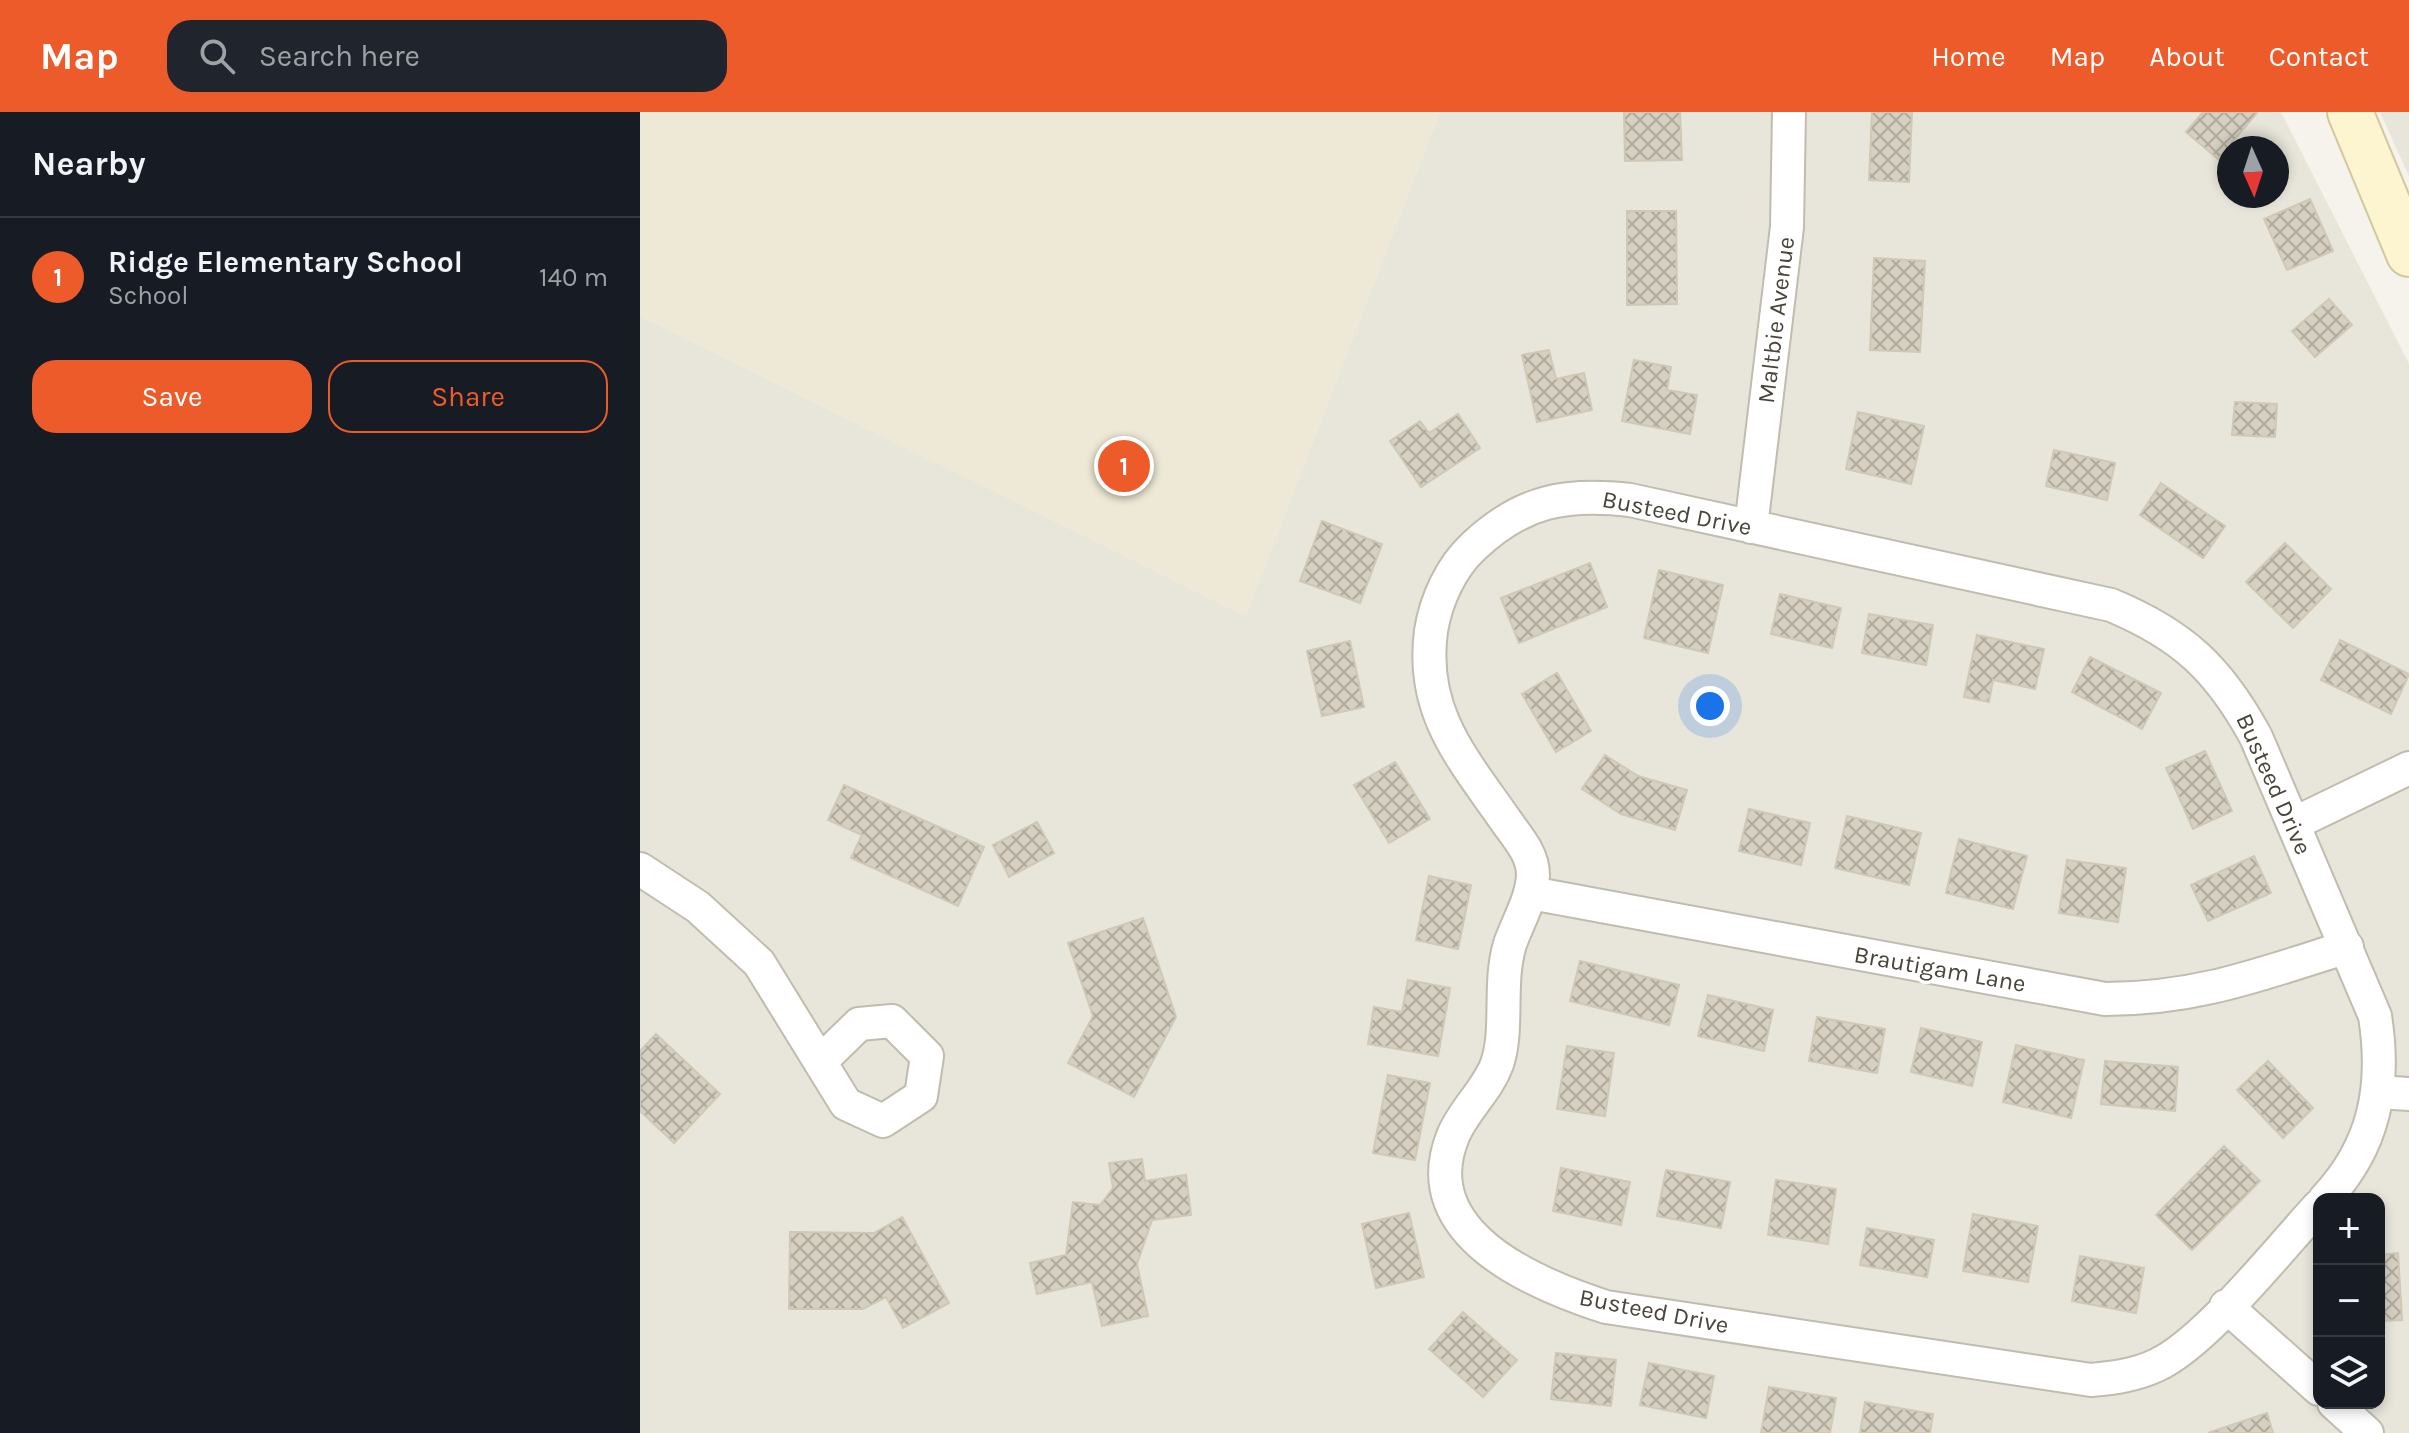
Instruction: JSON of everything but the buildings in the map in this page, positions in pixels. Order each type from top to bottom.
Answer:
[{"type":"street","name":"Maltbie Avenue","points":[[1751,527],[1787,227],[1789,112]]},
{"type":"street","points":[[2350,112],[2409,254]]},
{"type":"street","name":"Busteed Drive","points":[[2313,1212],[2187,1346],[2158,1365],[2126,1376],[2091,1380],[1606,1307],[1523,1275],[1479,1243],[1461,1222],[1450,1198],[1446,1169],[1452,1137],[1465,1113],[1487,1086],[1498,1060],[1501,992],[1510,945],[1531,893],[1533,872],[1528,852],[1457,750],[1441,721],[1431,689],[1428,655],[1433,618],[1446,584],[1466,553],[1493,528],[1525,509],[1557,499],[1588,496],[1630,500],[2111,605],[2145,619],[2176,638],[2209,666],[2235,698],[2375,1016],[2381,1055],[2394,1093],[2372,1126],[2355,1161],[2330,1193]]},
{"type":"street","points":[[2293,824],[2409,768]]},
{"type":"street","points":[[640,869],[698,907],[759,963],[820,1062]]},
{"type":"street","name":"Brautigam Lane","points":[[1531,893],[2105,999],[2152,999],[2209,991],[2347,947]]},
{"type":"street","points":[[2226,1306],[2313,1384]]},
{"type":"street","points":[[2341,1409],[2367,1433]]},
{"type":"shaded area","points":[[640,112],[1440,112],[1246,617],[640,316]]},
{"type":"shaded area","points":[[1440,112],[2281,112],[2409,364],[2409,1433],[640,1433],[640,316],[1246,616]]},
{"type":"shaded area","points":[[2380,112],[2409,112],[2409,176]]},
{"type":"place","name":"Ridge Elementary School","points":[[1124,466]]}]
